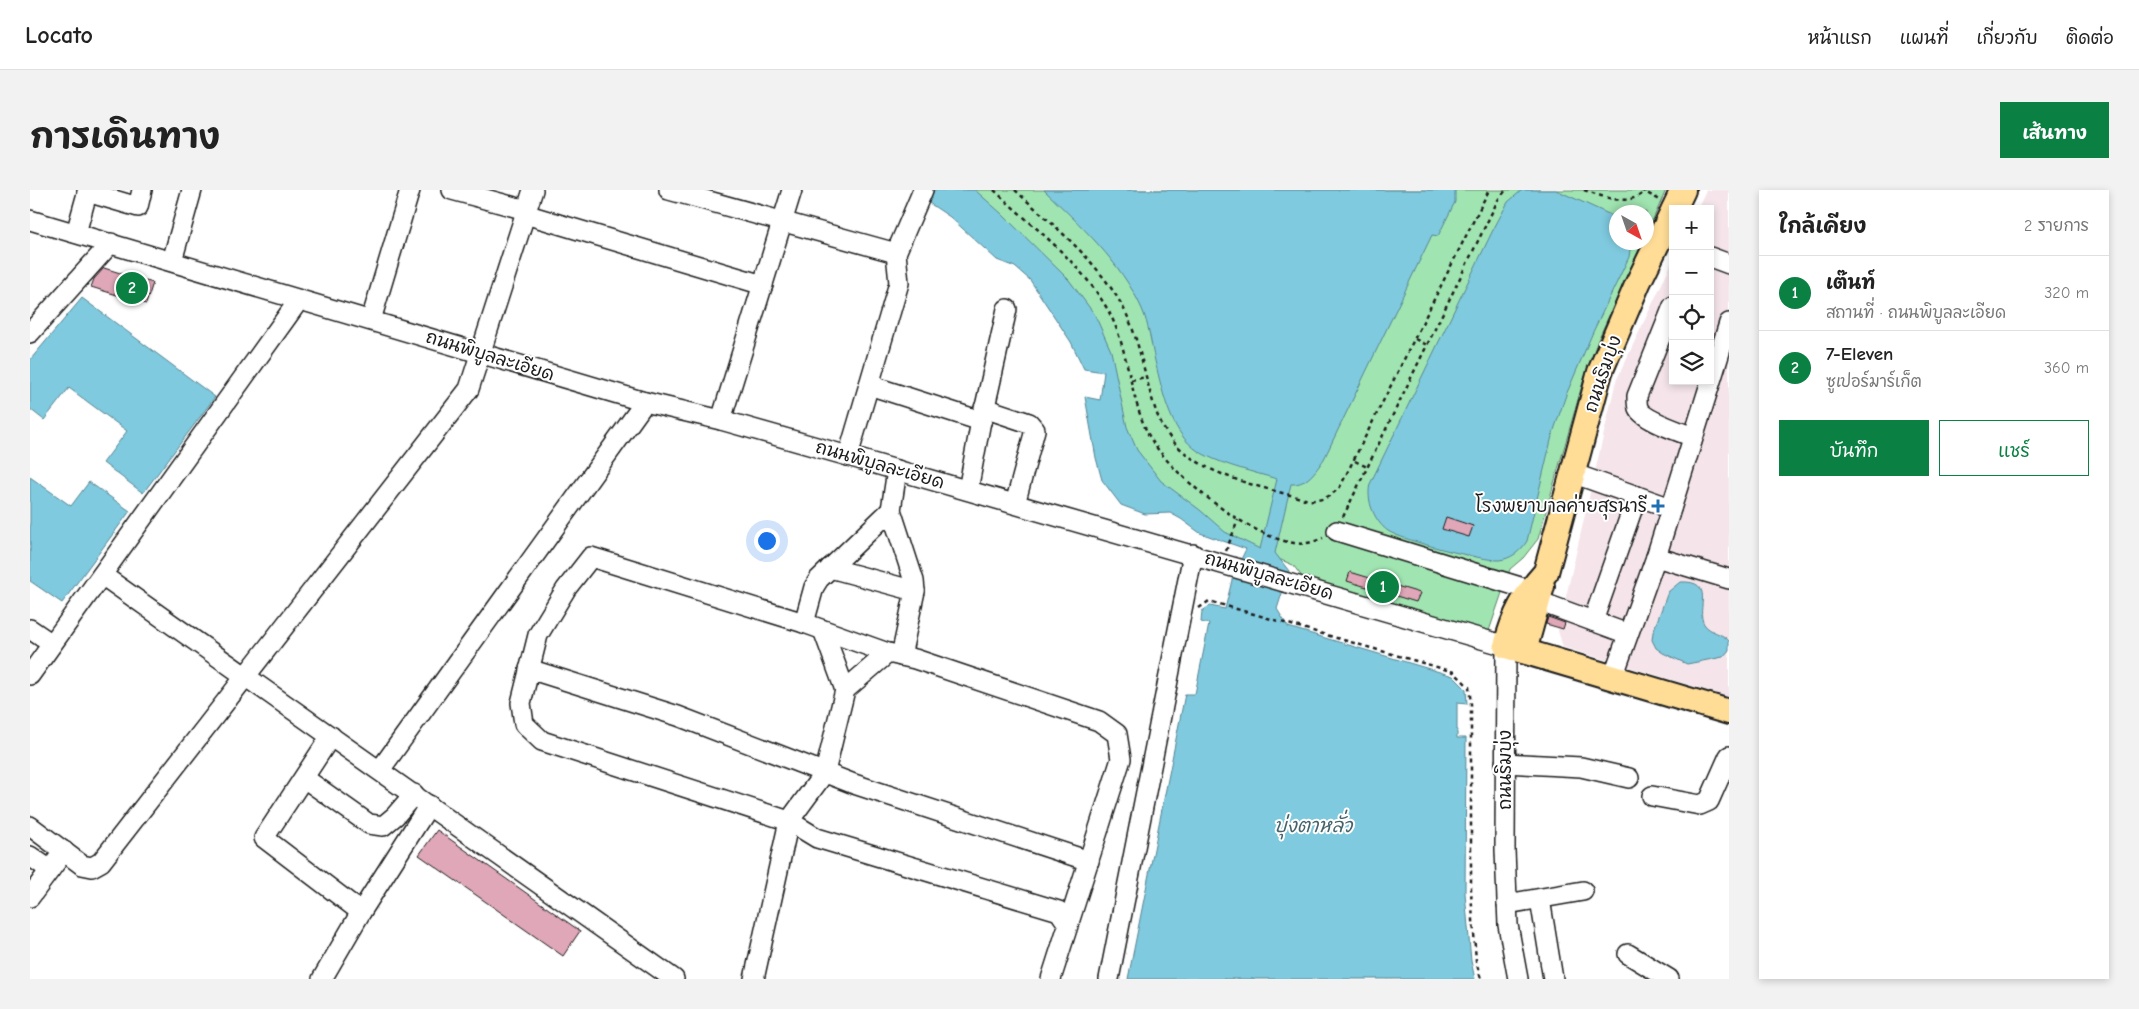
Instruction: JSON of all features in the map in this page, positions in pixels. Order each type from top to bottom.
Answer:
[{"type":"main road","name":"ถนนริมบุ่ง","points":[[1676,205],[1683,190]]},
{"type":"main road","name":"ถนนริมบุ่ง","points":[[1515,648],[1512,623],[1534,595],[1546,572],[1600,372],[1638,283],[1669,218]]},
{"type":"main road","name":"ถนนพิบูลละเอียด","points":[[1515,648],[1729,712]]},
{"type":"street","points":[[76,233],[87,191],[138,206],[142,190]]},
{"type":"street","points":[[172,261],[192,190]]},
{"type":"street","points":[[371,320],[410,190]]},
{"type":"street","points":[[452,190],[763,285]]},
{"type":"street","points":[[30,826],[82,865],[92,867],[101,862],[469,389],[533,190]]},
{"type":"street","points":[[669,190],[896,253]]},
{"type":"street","points":[[721,420],[792,190]]},
{"type":"street","points":[[848,456],[899,283],[896,253],[923,190]]},
{"type":"street","name":"ถนนพิบูลละเอียด","points":[[30,220],[645,402],[721,420],[1515,648]]},
{"type":"street","points":[[30,334],[111,243]]},
{"type":"street","points":[[1714,258],[1729,264]]},
{"type":"street","points":[[30,675],[299,300]]},
{"type":"street","points":[[968,490],[983,415],[1008,309]]},
{"type":"street","points":[[1669,316],[1637,396],[1638,407],[1642,414],[1652,420],[1693,437]]},
{"type":"street","points":[[1614,678],[1656,557],[1729,323]]},
{"type":"street","points":[[869,385],[983,415],[1029,424],[1035,430],[1015,504]]},
{"type":"street","points":[[380,770],[645,402]]},
{"type":"street","points":[[845,690],[895,655],[915,591],[914,581],[891,510],[897,470]]},
{"type":"street","points":[[1572,473],[1671,508]]},
{"type":"street","points":[[1594,621],[1637,496]]},
{"type":"street","points":[[804,623],[814,587],[819,579],[891,510]]},
{"type":"street","points":[[1336,531],[1534,595],[1628,634]]},
{"type":"street","points":[[1109,979],[1193,554]]},
{"type":"street","points":[[1051,979],[1120,759],[1117,734],[1099,721],[915,659],[895,655],[804,623],[591,557],[566,589],[538,635],[521,703],[524,724],[542,740],[789,821],[817,838],[1059,911],[1068,924]]},
{"type":"street","points":[[1656,557],[1729,579]]},
{"type":"street","points":[[830,568],[915,591]]},
{"type":"street","points":[[102,575],[674,979]]},
{"type":"street","points":[[30,629],[52,644]]},
{"type":"street","points":[[754,979],[789,821],[824,772],[845,690],[822,630]]},
{"type":"street","name":"ถนนริมบุ่ง","points":[[1515,648],[1505,763],[1505,850],[1508,925],[1518,979]]},
{"type":"street","points":[[529,669],[678,716],[854,784],[1089,861]]},
{"type":"street","points":[[331,736],[264,838],[361,912]]},
{"type":"street","points":[[1652,796],[1700,805],[1708,801],[1729,756]]},
{"type":"street","points":[[1505,763],[1582,767],[1629,778]]},
{"type":"street","points":[[304,778],[369,824],[383,826],[395,816],[414,794]]},
{"type":"street","points":[[322,979],[361,912],[429,805]]},
{"type":"street","points":[[31,893],[64,851]]},
{"type":"street","points":[[30,856],[50,870]]},
{"type":"street","points":[[1507,904],[1584,891]]},
{"type":"street","points":[[1540,899],[1553,979]]},
{"type":"street","points":[[1628,954],[1669,979]]},
{"type":"path","points":[[994,190],[1065,255],[1094,289],[1114,322],[1142,417],[1157,450],[1183,478],[1238,520],[1261,533],[1295,544],[1310,543],[1336,531],[1498,200],[1506,190]]},
{"type":"path","points":[[1015,190],[1092,263],[1117,297],[1134,333],[1162,427],[1172,441],[1189,458],[1206,468],[1272,490],[1308,500],[1320,501],[1331,497],[1340,488],[1489,190]]},
{"type":"path","points":[[1584,190],[1620,201],[1628,201],[1647,190]]},
{"type":"path","points":[[1641,190],[1644,193]]},
{"type":"path","points":[[1414,339],[1427,345]]},
{"type":"path","points":[[1131,380],[1146,377]]},
{"type":"path","points":[[1354,461],[1367,467]]},
{"type":"path","points":[[1227,548],[1238,520]]},
{"type":"path","points":[[1224,605],[1454,672],[1469,687],[1471,704],[1471,892],[1476,961],[1481,979]]},
{"type":"shaded area","name":"โรงพยาบาลค่ายสุรนารี","points":[[1706,190],[1729,190],[1729,697],[1563,647],[1558,631],[1616,381],[1669,268],[1669,385],[1714,385],[1714,205],[1699,205]]},
{"type":"green space","points":[[966,190],[1666,190],[1654,217],[1654,205],[1609,205],[1609,250],[1639,250],[1598,340],[1583,382],[1538,539],[1523,558],[1510,569],[1489,631],[1303,578],[1293,565],[1235,541],[1160,487],[1120,427],[1109,360]]},
{"type":"water","name":"บุ่งตาหลั่ว","points":[[928,190],[975,190],[1069,280],[1095,315],[1111,351],[1127,427],[1137,450],[1161,481],[1200,510],[1225,532],[1260,549],[1277,479],[1213,459],[1193,448],[1184,438],[1176,427],[1165,401],[1146,321],[1133,292],[1099,245],[1044,190],[1455,190],[1455,202],[1438,236],[1432,235],[1324,459],[1314,473],[1306,480],[1297,484],[1291,484],[1275,553],[1289,571],[1277,609],[1288,627],[1453,676],[1466,689],[1467,704],[1457,703],[1457,738],[1466,738],[1465,893],[1471,961],[1475,979],[1128,979],[1185,694],[1195,694],[1209,624],[1201,622],[1202,611],[1210,606],[1225,609],[1233,576],[1246,549],[1200,533],[1170,513],[1145,514],[1121,505],[1102,480],[1085,397],[1100,400],[1104,372],[1084,369],[1071,342],[1030,280],[1015,267],[997,260],[950,217],[926,201]]},
{"type":"water","points":[[1522,190],[1556,190],[1609,214],[1609,250],[1630,250],[1629,257],[1593,332],[1566,395],[1552,436],[1527,541],[1512,556],[1499,560],[1461,554],[1388,531],[1379,522],[1372,510],[1369,490],[1370,484],[1508,202]]},
{"type":"water","points":[[82,298],[215,397],[143,493],[103,463],[127,431],[69,388],[44,420],[30,409],[30,360]]},
{"type":"water","points":[[30,477],[71,506],[89,482],[130,511],[62,603],[30,581]]},
{"type":"water","points":[[1680,582],[1691,583],[1698,586],[1701,590],[1704,624],[1729,641],[1729,650],[1723,657],[1687,664],[1656,648],[1652,640],[1653,632],[1668,592]]},
{"type":"building","points":[[104,268],[153,283],[146,304],[91,287],[94,279]]},
{"type":"building","points":[[1446,517],[1473,526],[1469,537],[1442,529]]},
{"type":"building","points":[[1350,572],[1420,593],[1416,602],[1347,581]]},
{"type":"building","points":[[1548,617],[1565,623],[1563,629],[1546,624]]},
{"type":"building","points":[[437,830],[580,931],[563,956],[419,855]]},
{"type":"place","name":"7-Eleven","points":[[132,288]]},
{"type":"place","name":"โรงพยาบาลค่ายสุรนารี","points":[[1658,506]]},
{"type":"place","name":"เต๊นท์","points":[[1383,587]]}]
